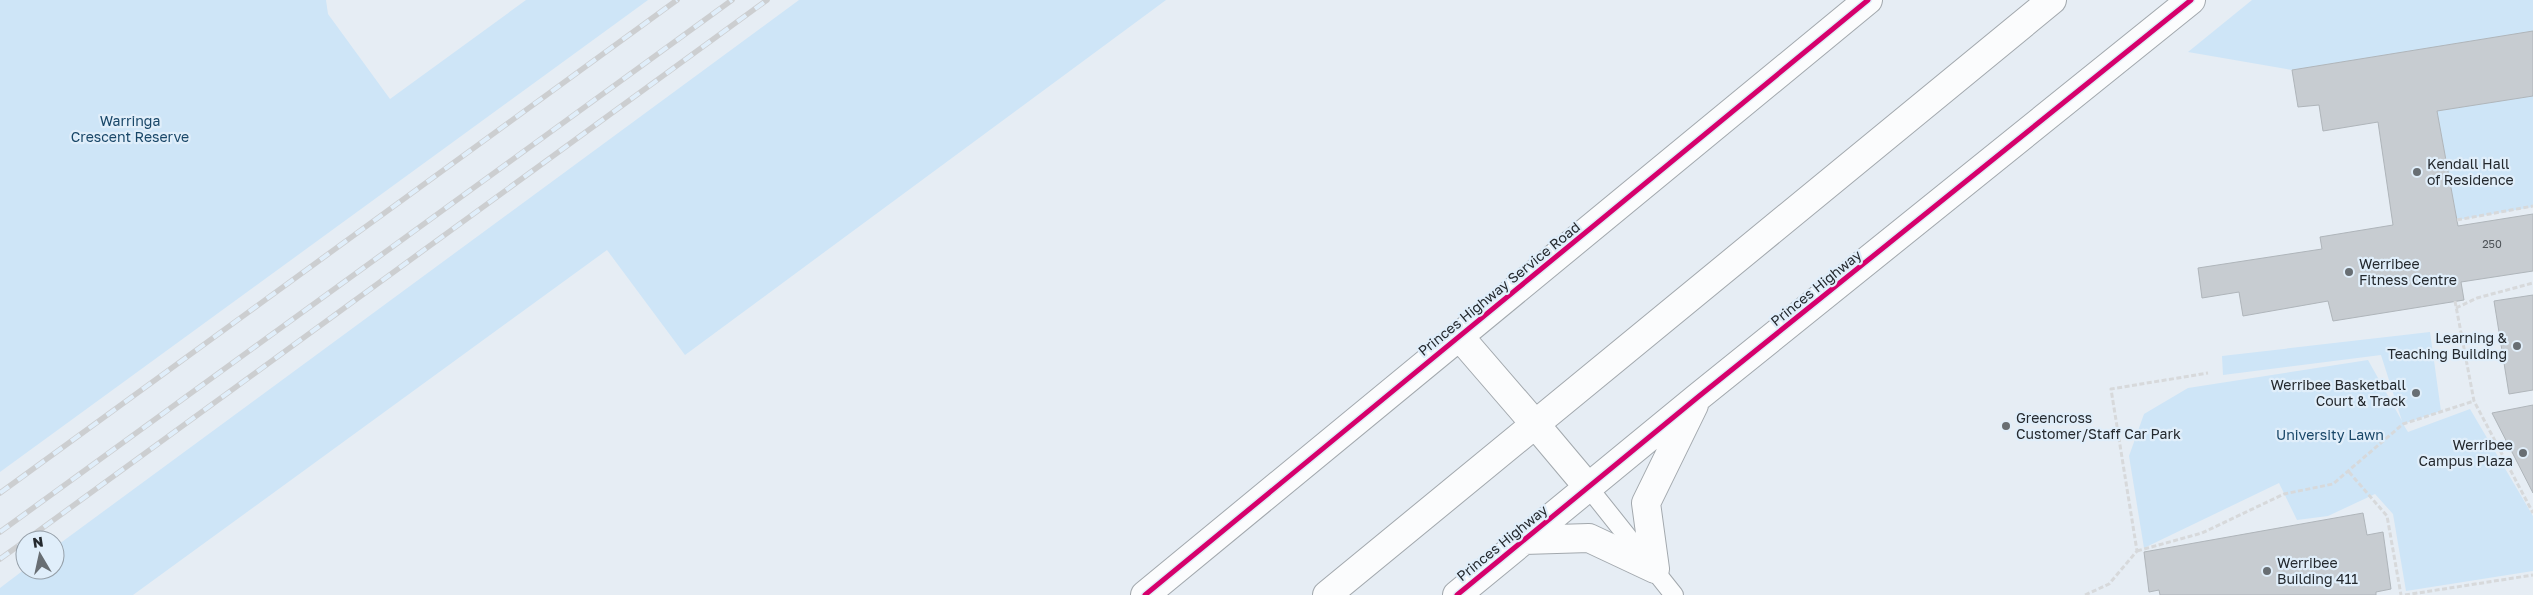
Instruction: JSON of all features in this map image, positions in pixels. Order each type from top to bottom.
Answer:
[{"type":"main road","name":"Princes Highway Service Road","points":[[1145,595],[1868,0]]},
{"type":"main road","points":[[1327,595],[2052,0]]},
{"type":"main road","name":"Princes Highway","points":[[1457,595],[1698,397],[2191,0]]},
{"type":"main road","points":[[1459,336],[1588,487]]},
{"type":"main road","points":[[1655,569],[1646,503],[1698,397]]},
{"type":"main road","points":[[1524,540],[1589,538],[1655,569]]},
{"type":"lane","points":[[1588,487],[1674,595]]},
{"type":"path","points":[[2457,220],[2533,206]]},
{"type":"path","points":[[2456,308],[2478,298],[2533,283]]},
{"type":"path","points":[[2455,301],[2474,401],[2533,513]]},
{"type":"path","points":[[2137,551],[2111,389],[2208,374]]},
{"type":"path","points":[[2085,595],[2109,584],[2137,551],[2202,533],[2284,494],[2333,484],[2403,424],[2474,401]]},
{"type":"path","points":[[2349,472],[2387,516],[2401,595]]},
{"type":"path","points":[[2405,595],[2533,575]]},
{"type":"green space","name":"Warringa Crescent Reserve","points":[[0,0],[326,0],[328,14],[390,99],[526,0],[648,0],[0,472]]},
{"type":"green space","points":[[799,0],[1166,0],[685,355],[607,250],[133,595],[0,595],[0,588],[15,577],[15,580],[65,580],[65,540]]},
{"type":"green space","points":[[2252,0],[2533,0],[2533,31],[2292,70],[2188,52]]},
{"type":"green space","points":[[2533,96],[2533,207],[2457,220],[2437,111]]},
{"type":"green space","name":"University Lawn","points":[[2430,332],[2441,411],[2403,424],[2408,432],[2470,409],[2533,516],[2533,571],[2406,591],[2393,514],[2375,494],[2328,516],[2297,520],[2279,483],[2144,548],[2129,456],[2144,414],[2188,388],[2368,360],[2402,421],[2381,355],[2223,375],[2222,356]]},
{"type":"building","name":"Kendall Hall of Residence","points":[[2533,31],[2533,96],[2437,111],[2458,226],[2533,214],[2533,271],[2461,282],[2464,300],[2333,321],[2328,301],[2243,316],[2239,292],[2202,298],[2198,268],[2322,249],[2320,237],[2393,225],[2378,122],[2323,131],[2319,105],[2298,107],[2292,70]]},
{"type":"building","name":"Learning & Teaching Building","points":[[2533,295],[2533,390],[2509,394],[2494,301]]},
{"type":"building","name":"Werribee Campus Plaza","points":[[2533,405],[2533,493],[2492,413]]},
{"type":"building","name":"Werribee Building 411","points":[[2363,513],[2367,535],[2383,532],[2391,589],[2376,592],[2376,595],[2160,595],[2159,590],[2149,592],[2144,552]]},
{"type":"railway","points":[[0,493],[677,0]]},
{"type":"railway","points":[[0,532],[732,0]]},
{"type":"railway","points":[[40,530],[767,0]]},
{"type":"railway","points":[[0,559],[15,548]]},
{"type":"cycle path","points":[[1145,595],[1868,0]]},
{"type":"cycle path","points":[[1457,595],[1698,397],[2191,0]]},
{"type":"place","name":"Kendall Hall of Residence","points":[[2417,172]]},
{"type":"place","name":"Werribee Fitness Centre","points":[[2349,272]]},
{"type":"place","name":"Learning & Teaching Building","points":[[2517,346]]},
{"type":"place","name":"Werribee Basketball Court & Track","points":[[2416,393]]},
{"type":"place","name":"Greencross Customer/Staff Car Park","points":[[2006,426]]},
{"type":"place","name":"Werribee Campus Plaza","points":[[2523,453]]},
{"type":"place","name":"Werribee Building 411","points":[[2267,571]]}]
